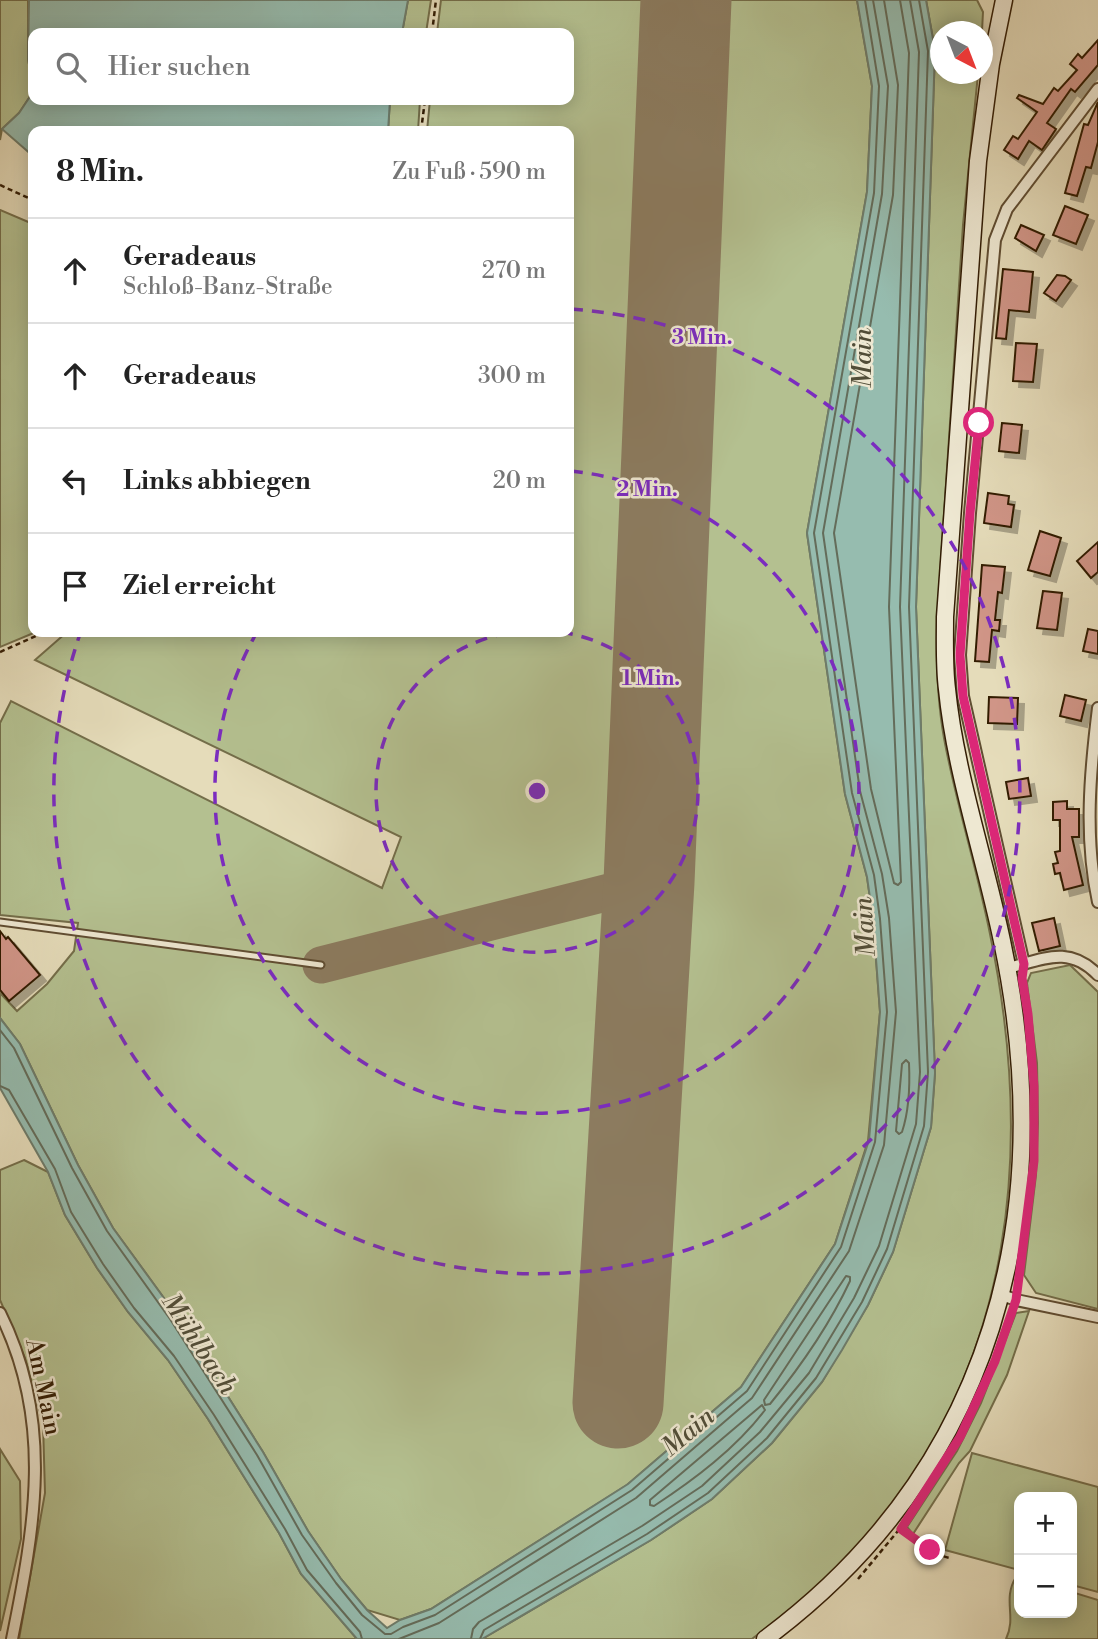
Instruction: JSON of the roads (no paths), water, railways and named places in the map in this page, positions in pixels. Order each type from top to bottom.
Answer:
[{"type":"street","points":[[765,1639],[820,1595],[851,1564],[888,1522],[950,1430],[972,1383],[1002,1295],[1016,1217],[1023,1114],[1020,1050],[1007,968],[955,740],[944,664],[945,617],[978,161],[991,64],[1004,0]]},
{"type":"street","points":[[1024,964],[963,696],[960,655],[970,513],[999,224],[1007,209],[1098,89]]},
{"type":"street","points":[[1098,708],[1092,755],[1090,812],[1092,860],[1098,902]]},
{"type":"street","points":[[1007,968],[1067,956],[1080,960],[1098,975]]},
{"type":"street","points":[[1002,1295],[1098,1317]]},
{"type":"street","name":"Am Main","points":[[0,1313],[12,1337],[25,1382],[33,1420],[35,1461],[35,1503],[30,1545],[12,1639]]},
{"type":"lane","points":[[0,922],[321,965]]},
{"type":"water","points":[[29,0],[408,0],[403,28],[29,28]]},
{"type":"water","name":"Main","points":[[857,0],[926,0],[930,22],[930,84],[934,84],[916,607],[935,1073],[931,1127],[893,1252],[868,1305],[822,1382],[772,1443],[712,1499],[651,1540],[482,1639],[357,1639],[301,1574],[279,1533],[208,1419],[168,1360],[128,1312],[97,1268],[65,1215],[48,1172],[0,1088],[0,1018],[20,1044],[78,1165],[113,1228],[177,1316],[263,1452],[308,1531],[341,1579],[367,1610],[387,1628],[400,1620],[431,1609],[628,1484],[741,1387],[835,1244],[869,1140],[880,1012],[873,919],[867,877],[845,794],[807,533],[867,192],[872,86]]},
{"type":"water","points":[[28,100],[28,105],[390,105],[388,126],[28,126],[28,152],[2,129],[19,113]]},
{"type":"water label","name":"Mühlbach","points":[[199,1344]]}]
